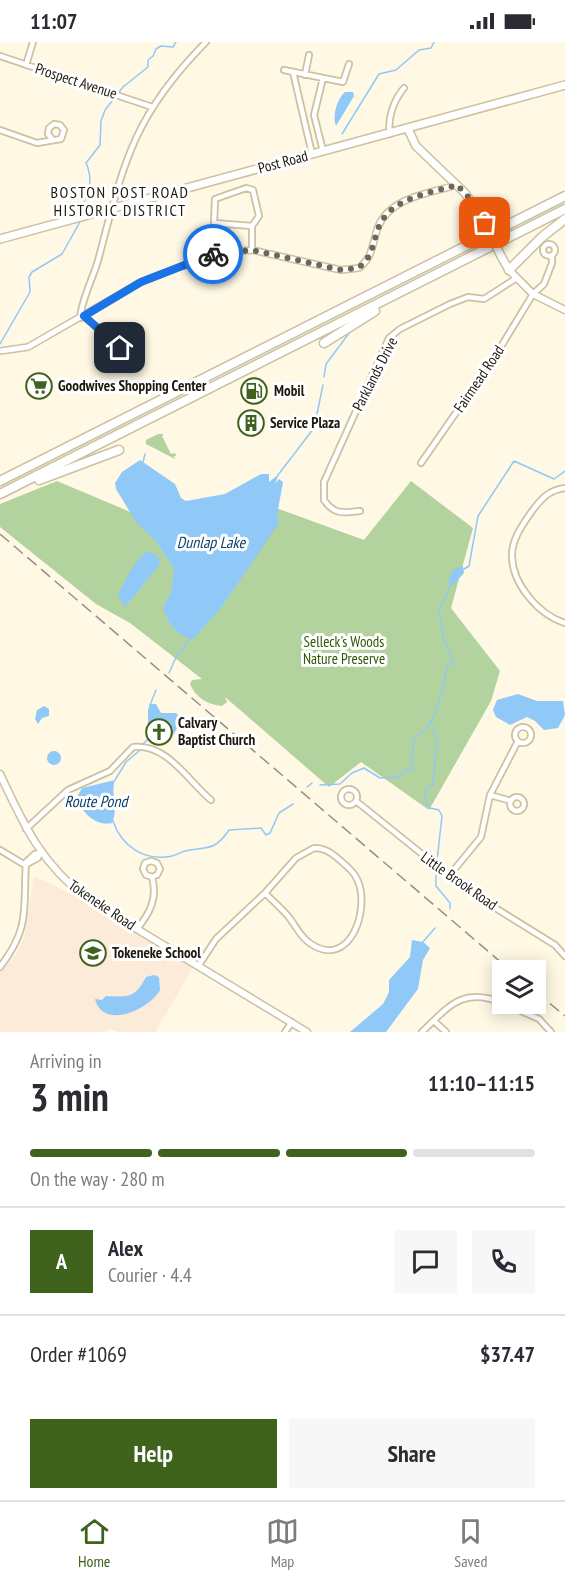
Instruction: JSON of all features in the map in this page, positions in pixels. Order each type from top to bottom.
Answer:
[{"type":"highway","points":[[0,481],[565,195]]},
{"type":"highway","points":[[0,495],[565,209]]},
{"type":"highway","points":[[509,270],[542,237],[565,219]]},
{"type":"highway","points":[[324,343],[451,267]]},
{"type":"highway","points":[[0,495],[119,450]]},
{"type":"main road","name":"Post Road","points":[[0,238],[565,86]]},
{"type":"main road","points":[[408,129],[416,146],[472,201],[515,279],[533,294],[565,310]]},
{"type":"main road","name":"Tokeneke Road","points":[[0,774],[40,853],[80,893],[307,1032]]},
{"type":"street","points":[[26,65],[33,42]]},
{"type":"street","points":[[82,317],[111,208],[134,138],[171,79],[206,42]]},
{"type":"street","points":[[305,75],[309,55]]},
{"type":"street","name":"Prospect Avenue","points":[[0,56],[152,107]]},
{"type":"street","points":[[284,70],[343,82],[349,64]]},
{"type":"street","points":[[293,72],[312,155]]},
{"type":"street","points":[[323,78],[314,115],[323,151]]},
{"type":"street","points":[[390,134],[388,126],[393,109],[404,88]]},
{"type":"street","points":[[305,124],[315,121]]},
{"type":"street","points":[[0,130],[37,143],[52,139]]},
{"type":"street","points":[[0,351],[28,347],[160,274],[213,254],[252,250],[341,270],[358,268],[371,254],[379,226],[390,210],[406,200],[457,185]]},
{"type":"street","points":[[252,226],[214,222],[215,198],[246,188],[253,190],[259,216],[252,226],[252,250]]},
{"type":"street","name":"Fairmead Road","points":[[421,462],[494,358],[533,294],[546,280],[552,256]]},
{"type":"street","name":"Parklands Drive","points":[[360,511],[339,513],[334,511],[324,500],[324,482],[389,338],[400,329],[450,304],[468,297],[484,299],[515,279]]},
{"type":"street","points":[[82,317],[120,348]]},
{"type":"street","points":[[565,489],[553,489],[539,502],[514,539],[512,557],[526,594],[553,618],[565,623]]},
{"type":"street","points":[[448,876],[480,837],[490,795],[519,741]]},
{"type":"street","points":[[26,829],[68,790],[110,771],[133,747],[146,747],[162,755],[181,768],[211,800]]},
{"type":"street","points":[[490,795],[511,801]]},
{"type":"street","name":"Little Brook Road","points":[[356,801],[448,876],[555,945],[565,956]]},
{"type":"street","points":[[199,965],[222,933],[265,893],[301,854],[314,848],[327,850],[350,869],[359,882],[361,910],[356,932],[348,942],[338,948],[317,947],[304,939],[288,916],[265,893]]},
{"type":"street","points":[[0,850],[25,865]]},
{"type":"street","points":[[0,967],[13,952],[21,934],[27,859],[40,853]]},
{"type":"street","points":[[137,929],[150,912],[155,897],[152,877]]},
{"type":"street","points":[[422,1032],[447,1006],[462,997],[492,1001]]},
{"type":"street","points":[[528,1014],[539,1019],[551,1032]]},
{"type":"street","points":[[434,1021],[446,1032]]},
{"type":"street","points":[[285,1032],[292,1022]]},
{"type":"shaded area","name":"Tokeneke School","points":[[34,876],[83,900],[193,968],[155,1032],[119,1032],[110,1029],[104,1032],[0,1032],[0,973],[15,956],[24,938]]},
{"type":"green space","points":[[158,434],[164,434],[162,436],[171,454],[175,453],[175,459],[146,444],[146,440]]},
{"type":"green space","name":"Selleck's Woods Nature Preserve","points":[[57,481],[197,540],[257,501],[364,540],[411,481],[473,528],[451,608],[500,671],[491,701],[429,810],[361,762],[329,787],[225,697],[227,702],[222,706],[199,697],[190,684],[192,680],[202,679],[130,623],[96,604],[0,527],[0,504]]},
{"type":"water","points":[[345,92],[353,92],[354,96],[336,126],[336,108]]},
{"type":"water","name":"Dunlap Lake","points":[[140,460],[175,484],[181,498],[186,501],[225,494],[261,474],[269,474],[269,482],[279,474],[275,484],[279,479],[283,482],[277,515],[279,523],[221,608],[193,639],[182,635],[174,628],[163,608],[171,592],[174,569],[156,541],[136,522],[116,489],[115,483],[122,472]]},
{"type":"water","points":[[150,551],[159,558],[160,564],[125,607],[118,596],[120,591],[135,563]]},
{"type":"water","points":[[463,566],[464,573],[453,585],[448,581],[453,570]]},
{"type":"water","points":[[518,694],[537,701],[563,701],[565,715],[558,728],[544,730],[527,717],[510,725],[496,717],[493,710],[497,700]]},
{"type":"water","points":[[150,704],[156,704],[161,713],[176,713],[179,716],[177,728],[166,741],[148,740]],"holes":[[[165,721],[169,722],[173,729],[160,734],[159,726]]]},
{"type":"water","points":[[44,706],[49,709],[49,716],[42,718],[38,724],[35,719],[37,710]]},
{"type":"water","points":[[54,751],[59,753],[61,758],[59,763],[54,765],[49,763],[47,758],[49,753]]},
{"type":"water","name":"Route Pond","points":[[115,780],[113,791],[115,812],[112,823],[100,823],[81,807],[78,795],[82,788]]},
{"type":"water","points":[[412,940],[423,942],[430,948],[423,960],[418,989],[386,1032],[350,1032],[383,1004],[389,992],[389,980],[410,957]]},
{"type":"water","points":[[154,975],[159,977],[160,990],[147,1004],[127,1014],[107,1014],[100,1009],[95,999],[131,995],[146,977]]},
{"type":"waterway","points":[[81,215],[80,208],[89,186],[86,163],[100,145],[101,121],[105,110],[123,87],[148,67],[148,60],[156,49],[161,46],[173,47],[176,42]]},
{"type":"waterway","points":[[342,134],[379,74],[396,70],[419,50],[431,48],[434,42]]},
{"type":"waterway","points":[[0,344],[30,292],[29,277],[32,272],[62,254],[81,220]]},
{"type":"waterway","points":[[324,377],[326,364],[350,332]]},
{"type":"waterway","points":[[278,475],[314,428],[323,385]]},
{"type":"waterway","points":[[143,462],[145,454]]},
{"type":"waterway","points":[[464,569],[469,566],[478,516],[514,461],[554,479],[565,471]]},
{"type":"waterway","points":[[320,785],[340,784],[352,773],[364,768],[380,778],[398,777],[405,770],[412,770],[413,739],[428,726],[433,717],[441,696],[447,666],[454,662],[444,641],[439,611],[451,583]]},
{"type":"waterway","points":[[169,673],[177,655],[190,639]]},
{"type":"waterway","points":[[150,705],[156,690]]},
{"type":"waterway","points":[[431,722],[437,740],[433,785],[426,790],[425,800],[430,808],[439,810],[442,816],[437,861]]},
{"type":"waterway","points":[[143,744],[149,738]]},
{"type":"waterway","points":[[115,780],[126,762],[139,751]]},
{"type":"waterway","points":[[307,787],[312,783]]},
{"type":"waterway","points":[[113,821],[122,838],[135,850],[153,857],[174,856],[185,851],[215,845],[229,830],[261,828],[266,835],[270,833],[279,813],[293,804]]},
{"type":"waterway","points":[[436,871],[436,886],[450,903],[450,909]]},
{"type":"waterway","points":[[422,943],[435,928]]},
{"type":"railway","points":[[0,534],[498,960]]},
{"type":"railway","points":[[546,1000],[565,1016]]},
{"type":"way so far","points":[[213,254],[231,250],[252,250],[341,270],[352,270],[358,268],[369,258],[379,226],[390,210],[406,200],[457,185],[472,201],[485,223]]},
{"type":"place","name":"Goodwives Shopping Center","points":[[39,386]]},
{"type":"place","name":"Mobil","points":[[254,391]]},
{"type":"place","name":"Service Plaza","points":[[251,423]]},
{"type":"place","name":"Calvary Baptist Church","points":[[159,732]]},
{"type":"place","name":"Tokeneke School","points":[[93,953]]},
{"type":"district","name":"BOSTON POST ROAD HISTORIC DISTRICT","points":[[120,201]]},
{"type":"route","points":[[120,348],[84,316],[141,282],[213,254]]}]
